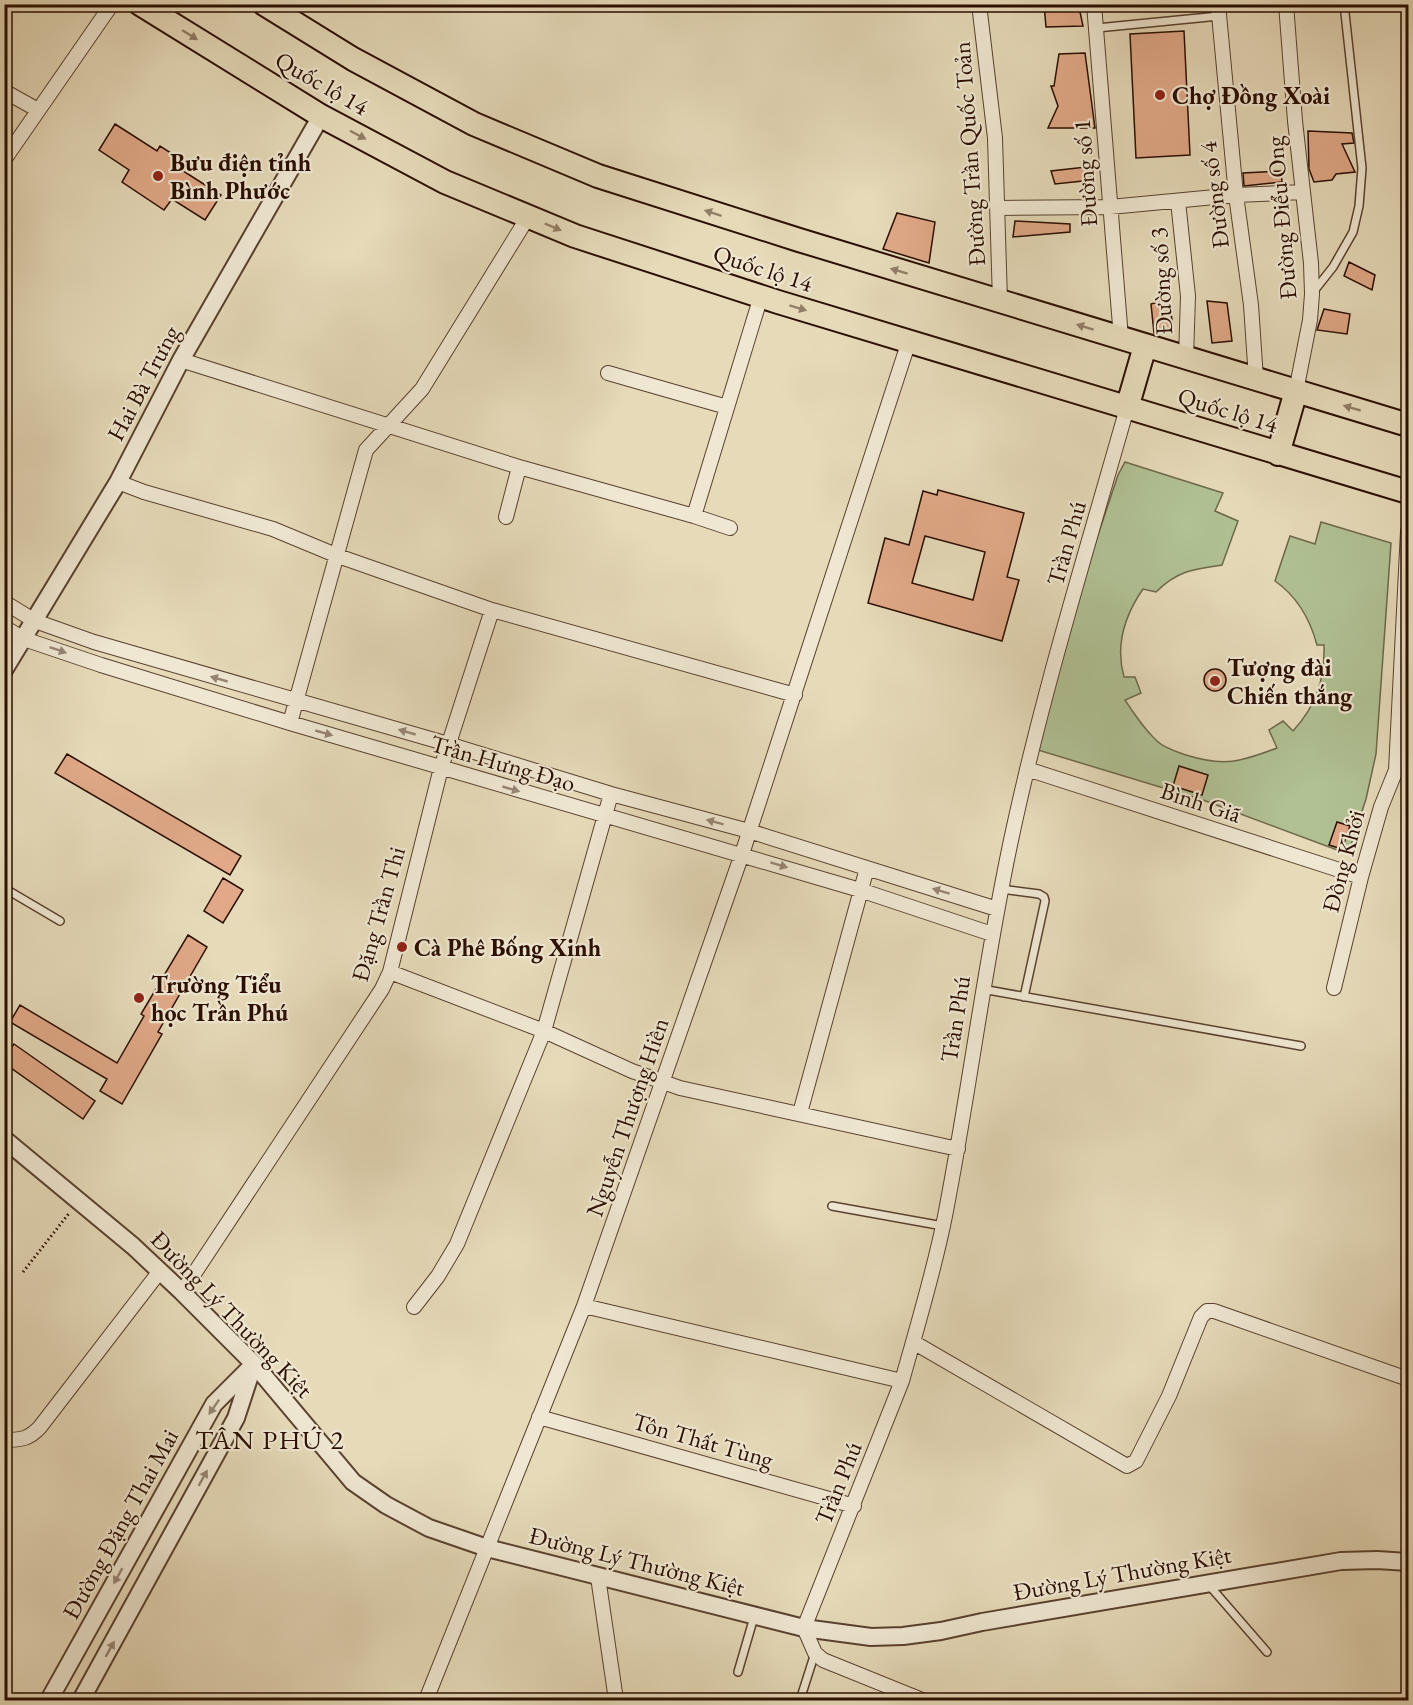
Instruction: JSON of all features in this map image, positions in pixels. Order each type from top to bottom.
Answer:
[{"type":"highway","name":"Quốc lộ 14","points":[[141,4],[321,116],[445,182],[575,236],[761,296],[1408,492]]},
{"type":"highway","name":"Quốc lộ 14","points":[[264,4],[353,59],[474,124],[598,176],[799,240],[1408,425]]},
{"type":"highway","points":[[1127,408],[1145,346]]},
{"type":"highway","points":[[1278,454],[1296,392]]},
{"type":"street","points":[[4,160],[112,4]]},
{"type":"street","name":"Đường Trần Quốc Toản","points":[[979,4],[995,138],[1000,301]]},
{"type":"street","name":"Đường số 1","points":[[1094,4],[1121,338]]},
{"type":"street","name":"Đường Điểu Ong","points":[[1287,4],[1295,122],[1312,294],[1310,320],[1296,392]]},
{"type":"street","name":"Đường số 4","points":[[1218,10],[1236,195],[1251,305],[1256,380]]},
{"type":"street","points":[[4,91],[38,110]]},
{"type":"street","name":"Hai Bà Trưng","points":[[4,670],[118,482],[181,360],[321,116]]},
{"type":"street","points":[[998,208],[1110,207],[1236,195],[1303,192]]},
{"type":"street","name":"Đường số 3","points":[[1178,201],[1188,296],[1186,358]]},
{"type":"street","points":[[290,723],[366,450],[422,389],[528,217]]},
{"type":"street","points":[[694,516],[761,296]]},
{"type":"street","name":"Nguyễn Thượng Hiền","points":[[426,1701],[584,1306],[742,854],[909,341]]},
{"type":"street","points":[[181,360],[519,467],[730,528]]},
{"type":"street","points":[[608,372],[727,407]]},
{"type":"street","name":"Trần Phú","points":[[804,1628],[902,1381],[913,1342],[943,1226],[992,934],[1027,769],[1127,408]]},
{"type":"street","points":[[506,517],[519,467]]},
{"type":"street","points":[[118,482],[144,492],[273,530],[338,556],[492,610],[795,695]]},
{"type":"street","name":"Đồng Khởi","points":[[1334,988],[1381,807],[1403,750],[1408,531]]},
{"type":"street","points":[[4,602],[35,621],[93,642],[448,744],[611,794],[749,831],[997,909]]},
{"type":"street","name":"Đặng Trần Thi","points":[[182,1292],[370,1008],[390,972],[441,768],[492,610]]},
{"type":"street","name":"Trần Hưng Đạo","points":[[4,627],[24,639],[101,665],[441,768],[742,854],[992,934]]},
{"type":"street","name":"Bình Giã","points":[[1027,769],[1361,877]]},
{"type":"street","points":[[414,1307],[438,1276],[457,1244],[544,1031],[611,794]]},
{"type":"street","points":[[800,1113],[867,868]]},
{"type":"street","points":[[390,972],[544,1031],[632,1071],[693,1092],[800,1113],[957,1149]]},
{"type":"street","name":"Đường Lý Thường Kiệt","points":[[4,1139],[79,1201],[182,1292],[254,1364],[353,1482],[386,1505],[429,1528],[487,1548],[804,1628],[871,1637],[903,1636],[1341,1561],[1408,1562]]},
{"type":"street","points":[[4,1440],[22,1440],[33,1435],[160,1271]]},
{"type":"street","points":[[584,1306],[902,1381]]},
{"type":"street","points":[[913,1342],[1127,1466],[1136,1461],[1169,1396],[1201,1317],[1208,1311],[1214,1311],[1408,1379]]},
{"type":"street","points":[[81,1701],[236,1418],[254,1364]]},
{"type":"street","name":"Đường Đặng Thai Mai","points":[[49,1701],[214,1404],[254,1364]]},
{"type":"street","name":"Tôn Thất Tùng","points":[[539,1417],[854,1506]]},
{"type":"street","points":[[598,1577],[616,1701]]},
{"type":"street","points":[[804,1628],[815,1653],[823,1660],[890,1695],[922,1701]]},
{"type":"lane","points":[[1312,294],[1334,267],[1353,232],[1359,206],[1362,168],[1344,4]]},
{"type":"lane","points":[[1097,28],[1218,10]]},
{"type":"lane","points":[[4,888],[60,921]]},
{"type":"lane","points":[[1001,889],[1039,894],[1044,897],[1045,901],[1024,997]]},
{"type":"lane","points":[[982,989],[1301,1046]]},
{"type":"lane","points":[[832,1206],[943,1226]]},
{"type":"lane","points":[[1207,1583],[1267,1652]]},
{"type":"lane","points":[[738,1672],[754,1616]]},
{"type":"lane","points":[[800,1701],[815,1653]]},
{"type":"path","points":[[23,1272],[79,1201]]},
{"type":"green space","points":[[1125,462],[1223,493],[1215,511],[1238,521],[1222,565],[1178,575],[1156,592],[1143,589],[1131,609],[1121,642],[1121,665],[1124,677],[1135,677],[1141,693],[1125,700],[1157,741],[1167,748],[1199,759],[1222,762],[1242,760],[1277,748],[1269,730],[1283,721],[1293,731],[1308,712],[1318,692],[1323,670],[1324,645],[1317,645],[1311,626],[1297,601],[1275,581],[1290,536],[1315,544],[1321,522],[1391,543],[1376,754],[1366,799],[1348,854],[1203,800],[1038,750],[1039,729],[1097,538],[1118,475]]},
{"type":"building","points":[[1044,4],[1064,4],[1065,8],[1079,7],[1083,26],[1046,27]]},
{"type":"building","name":"Chợ Đồng Xoài","points":[[1184,31],[1190,155],[1136,158],[1130,34]]},
{"type":"building","points":[[1085,53],[1095,128],[1048,128],[1058,106],[1051,86],[1054,86],[1059,54]]},
{"type":"building","name":"Bưu điện tỉnh Bình Phước","points":[[115,124],[157,151],[160,146],[185,162],[180,169],[221,195],[205,220],[172,199],[164,210],[122,182],[129,170],[99,150]]},
{"type":"building","points":[[1308,131],[1352,133],[1354,143],[1342,144],[1355,172],[1336,174],[1332,180],[1314,182],[1309,169]]},
{"type":"building","points":[[1086,167],[1092,180],[1055,184],[1051,171]]},
{"type":"building","points":[[1281,171],[1282,182],[1244,186],[1243,173]]},
{"type":"building","points":[[897,213],[935,222],[929,263],[883,249]]},
{"type":"building","points":[[1015,221],[1070,224],[1070,232],[1013,237]]},
{"type":"building","points":[[1349,262],[1375,275],[1372,290],[1344,276]]},
{"type":"building","points":[[1169,299],[1173,327],[1154,333],[1151,304]]},
{"type":"building","points":[[1207,301],[1227,303],[1232,341],[1212,343]]},
{"type":"building","points":[[1324,309],[1350,314],[1347,334],[1317,330]]},
{"type":"building","points":[[938,490],[1024,513],[1007,577],[1019,580],[1002,641],[868,603],[885,538],[909,545],[923,491],[937,495]],"holes":[[[925,536],[985,552],[973,600],[912,583]]]},
{"type":"building","name":"Tượng đài Chiến thắng","points":[[1215,669],[1223,672],[1226,680],[1223,688],[1215,691],[1207,688],[1204,680],[1207,672]]},
{"type":"building","points":[[67,754],[241,856],[230,875],[55,773]]},
{"type":"building","points":[[1179,766],[1208,775],[1202,795],[1173,786]]},
{"type":"building","points":[[1337,822],[1350,826],[1342,849],[1329,845]]},
{"type":"building","points":[[223,878],[243,890],[223,923],[204,911]]},
{"type":"building","points":[[188,935],[207,947],[158,1032],[162,1034],[122,1104],[100,1091],[107,1079],[10,1022],[20,1005],[117,1063],[144,1016],[141,1014]]},
{"type":"building","points":[[14,1044],[95,1101],[83,1119],[4,1063],[4,1057]]},
{"type":"place","name":"Chợ Đồng Xoài","points":[[1160,95]]},
{"type":"place","name":"Bưu điện tỉnh Bình Phước","points":[[158,176]]},
{"type":"place","name":"Tượng đài Chiến thắng","points":[[1215,681]]},
{"type":"place","name":"Cà Phê Bống Xinh","points":[[402,947]]},
{"type":"place","name":"Trường Tiểu học Trần Phú","points":[[139,998]]},
{"type":"district","name":"TÂN PHÚ 2","points":[[270,1439]]}]
